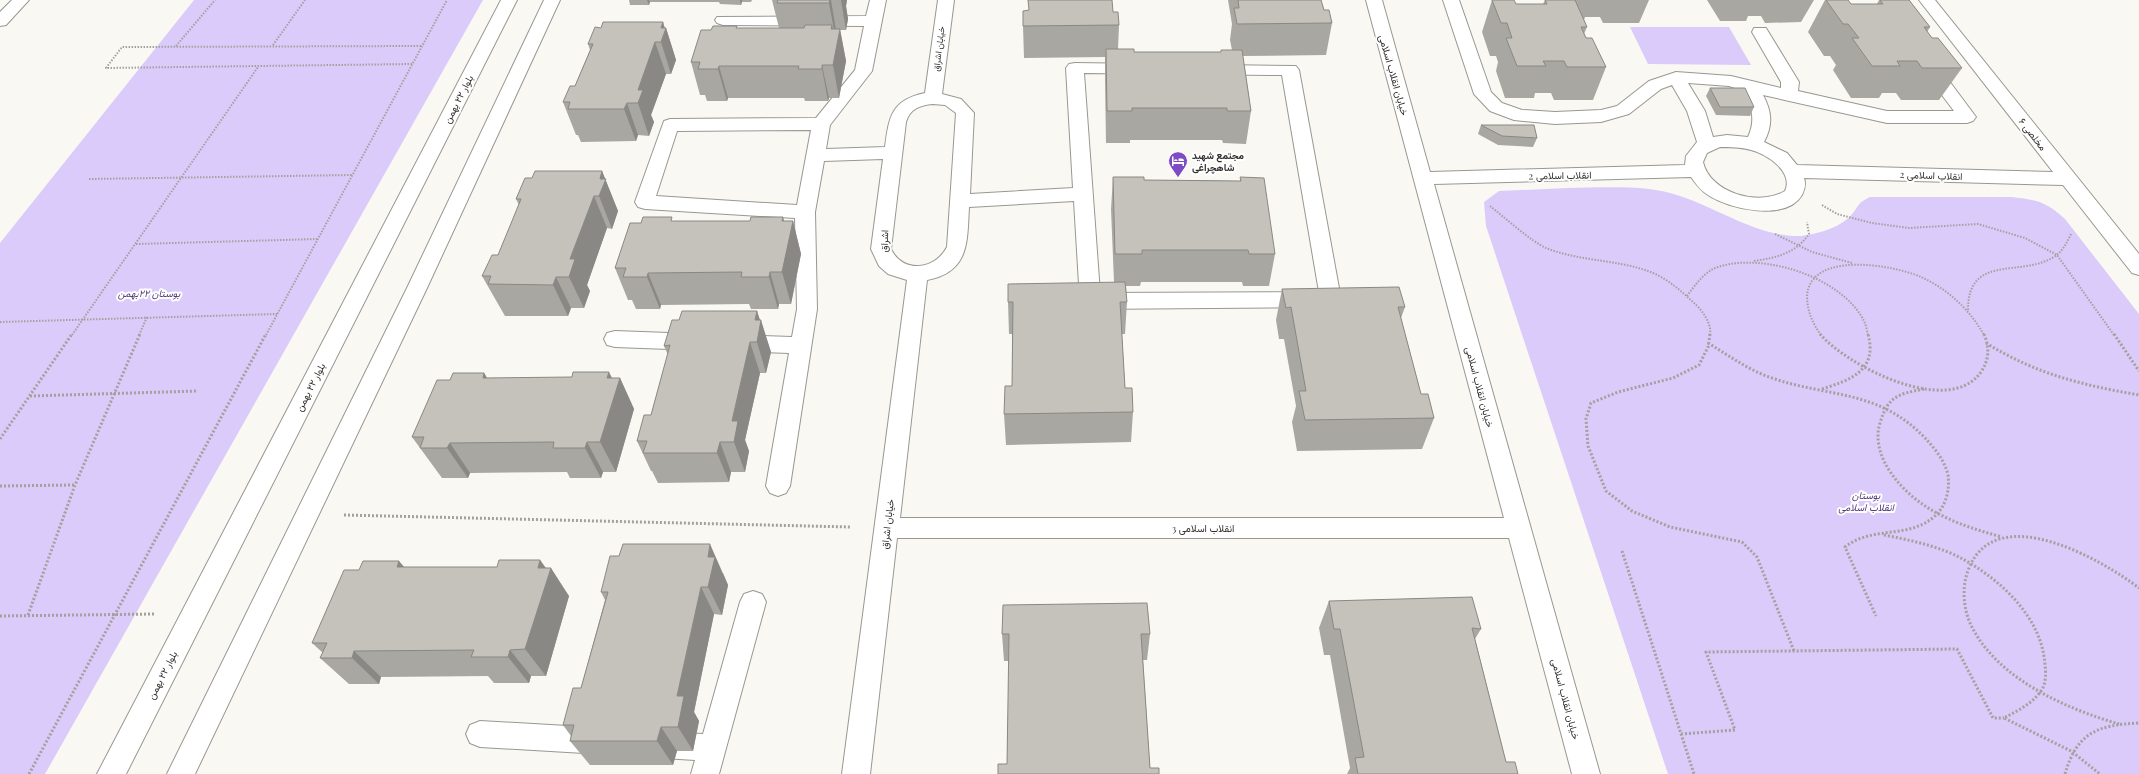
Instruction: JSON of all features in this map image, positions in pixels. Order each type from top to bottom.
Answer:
[{"type":"street","points":[[0,21],[21,0]]},
{"type":"street","name":"بلوار ۲۲ بهمن","points":[[111,774],[509,0]]},
{"type":"street","points":[[181,774],[417,288],[552,0]]},
{"type":"street","points":[[778,486],[807,308],[805,212],[820,124],[863,71],[878,0]]},
{"type":"street","name":"خیابان اشراق","points":[[933,98],[946,0]]},
{"type":"street","name":"خیابان انقلاب اسلامی","points":[[1374,0],[1586,774]]},
{"type":"street","points":[[1451,0],[1484,94],[1496,107],[1520,116],[1555,118],[1601,116],[1623,110],[1655,86],[1676,77],[1709,78],[1731,81],[1750,87],[1887,117],[1967,117],[1920,54]]},
{"type":"street","name":"مخلصی ۶","points":[[1927,0],[2139,268]]},
{"type":"street","points":[[723,20],[873,21]]},
{"type":"street","points":[[1760,32],[1790,82],[1789,95]]},
{"type":"street","points":[[1075,68],[1290,70],[1331,299],[1090,301],[1083,194],[1075,68]]},
{"type":"street","points":[[1676,77],[1696,112],[1707,144]]},
{"type":"street","points":[[1750,87],[1762,109],[1760,133],[1754,144]]},
{"type":"street","name":"اشراق","points":[[933,98],[954,102],[961,107],[965,113],[958,248],[955,256],[937,270],[918,273],[900,271],[890,265],[884,258],[881,249],[899,114],[913,102],[933,98]]},
{"type":"street","points":[[805,212],[645,202],[670,125],[820,124]]},
{"type":"street","points":[[1720,141],[1737,141],[1754,144],[1771,151],[1784,161],[1793,172],[1797,182],[1792,195],[1777,203],[1763,205],[1746,203],[1715,191],[1704,182],[1697,171],[1694,161],[1698,151],[1707,144],[1720,141]]},
{"type":"street","points":[[815,155],[894,153]]},
{"type":"street","name":"انقلاب اسلامی 2","points":[[1423,178],[1697,171]]},
{"type":"street","name":"انقلاب اسلامی 2","points":[[1793,172],[2068,179]]},
{"type":"street","points":[[961,201],[1083,194]]},
{"type":"street","name":"خیابان اشراق","points":[[856,774],[918,273]]},
{"type":"street","points":[[615,339],[801,345]]},
{"type":"street","name":"انقلاب اسلامی 3","points":[[886,528],[1519,528]]},
{"type":"street","points":[[705,774],[753,602]]},
{"type":"street","points":[[480,734],[712,748]]},
{"type":"path","points":[[176,47],[215,0]]},
{"type":"path","points":[[273,46],[305,0]]},
{"type":"path","points":[[29,774],[447,0]]},
{"type":"path","points":[[412,64],[106,68],[122,47],[422,46]]},
{"type":"path","points":[[0,440],[258,67]]},
{"type":"path","points":[[89,179],[353,174]]},
{"type":"path","points":[[1466,177],[1484,202],[1544,247],[1567,256],[1624,265],[1653,274],[1673,284],[1700,307],[1710,328],[1708,343],[1699,365],[1673,378],[1618,392],[1591,403],[1586,419],[1588,446],[1606,491],[1632,511],[1670,527],[1742,542],[1757,557],[1794,651]]},
{"type":"path","points":[[1687,296],[1704,275],[1717,267],[1774,258],[1797,248],[1805,241],[1809,234],[1810,228],[1792,195]]},
{"type":"path","points":[[1792,195],[1837,214],[1872,223],[1908,228],[1978,224],[2025,238],[2057,255],[2081,286],[2139,371]]},
{"type":"path","points":[[1763,205],[1765,223],[1770,231],[1797,248],[1816,255],[1856,264],[1879,266],[1907,272],[1930,281],[1952,296],[1968,310],[1982,330],[1989,357],[1983,371],[1971,383],[1947,391],[1925,389],[1898,382],[1864,368],[1825,339],[1814,324],[1807,308],[1809,291],[1815,278],[1841,265],[1856,264]]},
{"type":"path","points":[[1968,310],[1970,293],[1974,282],[1984,275],[1994,271],[2043,262],[2057,255],[2067,244],[2072,229],[2095,213]]},
{"type":"path","points":[[136,244],[318,239]]},
{"type":"path","points":[[1749,261],[1815,278],[1840,293],[1858,309],[1869,330],[1870,348],[1864,368],[1854,376],[1822,389]]},
{"type":"path","points":[[0,322],[277,314]]},
{"type":"path","points":[[28,615],[75,485],[147,317]]},
{"type":"path","points":[[1708,343],[1760,373],[1786,382],[1852,396],[1885,408],[1911,424],[1930,443],[1945,463],[1949,481],[1946,502],[1935,517],[1918,526],[1859,537],[1845,547],[1876,616]]},
{"type":"path","points":[[1986,343],[2028,368],[2052,377],[2083,385],[2139,395]]},
{"type":"path","points":[[1925,389],[1903,394],[1891,399],[1885,408],[1878,435],[1883,457],[1892,474],[1908,493],[1937,513],[1973,529],[2002,538]]},
{"type":"path","points":[[30,396],[115,392],[198,391]]},
{"type":"path","points":[[0,486],[75,485]]},
{"type":"path","points":[[307,514],[886,528]]},
{"type":"path","points":[[1880,534],[1916,542],[1954,555],[1969,562],[2004,590],[2030,620],[2044,654],[2047,674],[2041,691],[2031,702],[2004,718]]},
{"type":"path","points":[[2118,724],[2082,713],[2041,691],[2007,669],[1976,635],[1964,602],[1964,584],[1969,562],[1977,551],[1994,540],[2007,536],[2053,542],[2077,550],[2100,561],[2139,588]]},
{"type":"path","points":[[1622,551],[1694,774]]},
{"type":"path","points":[[0,616],[194,613]]},
{"type":"path","points":[[1681,734],[1735,730],[1706,652],[1957,649],[1992,718],[2004,718],[2071,751],[2100,774]]},
{"type":"path","points":[[2065,774],[2071,751],[2084,737],[2101,726],[2139,723]]},
{"type":"green space","name":"بوستان ۲۲بهمن","points":[[194,0],[483,0],[45,774],[0,774],[0,243]]},
{"type":"green space","points":[[1630,27],[1729,27],[1751,65],[1648,64]]},
{"type":"green space","name":"بوستان انقلاب اسلامی","points":[[1568,188],[1639,188],[1667,192],[1694,201],[1739,221],[1770,232],[1801,236],[1822,232],[1836,226],[1848,218],[1861,202],[1870,197],[2011,197],[2040,202],[2052,208],[2065,219],[2139,314],[2139,774],[1668,774],[1486,226],[1484,202],[1499,191]]},
{"type":"building","points":[[778,0],[830,0],[829,3],[777,3]]},
{"type":"building","points":[[1028,0],[1112,0],[1113,12],[1118,12],[1119,25],[1023,26],[1023,11],[1029,10]]},
{"type":"building","points":[[1238,0],[1321,0],[1324,10],[1329,10],[1332,23],[1237,24],[1234,8],[1239,8]]},
{"type":"building","points":[[1492,0],[1514,0],[1516,4],[1547,4],[1545,0],[1575,0],[1587,27],[1581,27],[1586,38],[1592,38],[1606,67],[1567,67],[1564,61],[1543,61],[1546,66],[1517,66],[1506,38],[1512,38],[1507,23],[1501,23]]},
{"type":"building","points":[[1826,0],[1848,0],[1851,4],[1883,4],[1880,0],[1909,0],[1930,27],[1924,27],[1932,38],[1938,38],[1962,68],[1922,68],[1917,61],[1897,61],[1900,66],[1872,66],[1852,38],[1859,38],[1848,24],[1843,24]]},
{"type":"building","points":[[603,22],[663,22],[661,28],[666,28],[661,42],[655,42],[638,90],[643,90],[638,103],[627,103],[624,109],[568,109],[570,102],[563,102],[570,86],[575,86],[593,44],[588,44],[595,27],[601,28]]},
{"type":"building","points":[[805,25],[832,25],[831,29],[840,29],[833,65],[822,65],[822,69],[798,69],[799,66],[719,66],[718,69],[698,69],[700,62],[691,62],[701,30],[711,30],[713,26],[737,26],[736,28],[804,28]]},
{"type":"building","points":[[1106,49],[1134,49],[1134,52],[1221,52],[1221,50],[1242,50],[1251,111],[1227,111],[1227,108],[1132,108],[1132,111],[1107,111]]},
{"type":"building","points":[[1710,88],[1745,88],[1754,107],[1720,107]]},
{"type":"building","points":[[1481,125],[1534,125],[1537,138],[1502,136]]},
{"type":"building","points":[[535,171],[602,171],[600,179],[606,179],[599,196],[594,196],[570,259],[575,259],[569,277],[556,277],[553,285],[488,284],[491,276],[482,276],[492,255],[498,255],[521,199],[516,199],[525,178],[532,178]]},
{"type":"building","points":[[1113,177],[1144,177],[1144,180],[1241,181],[1240,177],[1264,178],[1275,254],[1249,254],[1248,250],[1142,250],[1142,254],[1115,254]]},
{"type":"building","points":[[643,217],[672,217],[671,221],[750,221],[751,217],[783,217],[782,221],[793,221],[782,272],[770,272],[769,277],[741,277],[742,272],[648,273],[647,277],[623,277],[626,268],[615,268],[630,223],[641,223]]},
{"type":"building","points":[[1125,282],[1127,302],[1120,302],[1125,388],[1132,388],[1133,412],[1004,414],[1005,386],[1012,386],[1013,302],[1008,302],[1008,284]]},
{"type":"building","points":[[1399,287],[1405,307],[1398,307],[1421,394],[1428,394],[1434,418],[1305,420],[1299,391],[1306,391],[1291,307],[1286,308],[1282,289]]},
{"type":"building","points":[[682,311],[757,311],[755,320],[761,320],[757,342],[750,342],[732,421],[738,421],[734,442],[720,442],[717,453],[643,453],[647,441],[637,441],[644,415],[651,415],[670,345],[664,346],[672,320],[679,320]]},
{"type":"building","points":[[573,372],[609,372],[607,378],[620,378],[600,442],[587,442],[585,448],[553,448],[554,442],[450,443],[447,448],[420,448],[424,437],[412,437],[437,380],[450,380],[453,373],[484,373],[483,378],[572,377]]},
{"type":"building","points":[[623,544],[710,544],[708,557],[715,557],[708,587],[701,587],[677,696],[684,696],[678,727],[661,727],[657,741],[570,741],[574,725],[563,725],[573,688],[581,688],[608,592],[601,592],[610,556],[619,556]]},
{"type":"building","points":[[499,560],[540,560],[538,568],[551,568],[525,649],[510,650],[508,657],[471,657],[474,650],[354,651],[352,658],[320,658],[327,643],[312,643],[344,570],[359,570],[363,561],[399,561],[397,567],[497,567]]},
{"type":"building","points":[[1472,597],[1481,629],[1472,628],[1506,762],[1515,762],[1518,774],[1358,774],[1355,758],[1364,757],[1340,629],[1334,629],[1329,601]]},
{"type":"building","points":[[1147,603],[1150,634],[1141,634],[1150,768],[1159,768],[1159,774],[998,774],[998,764],[1007,764],[1009,634],[1002,634],[1003,605]]},
{"type":"place","name":"مجتمع شهید شاهچراغی","points":[[1178,178]]}]
